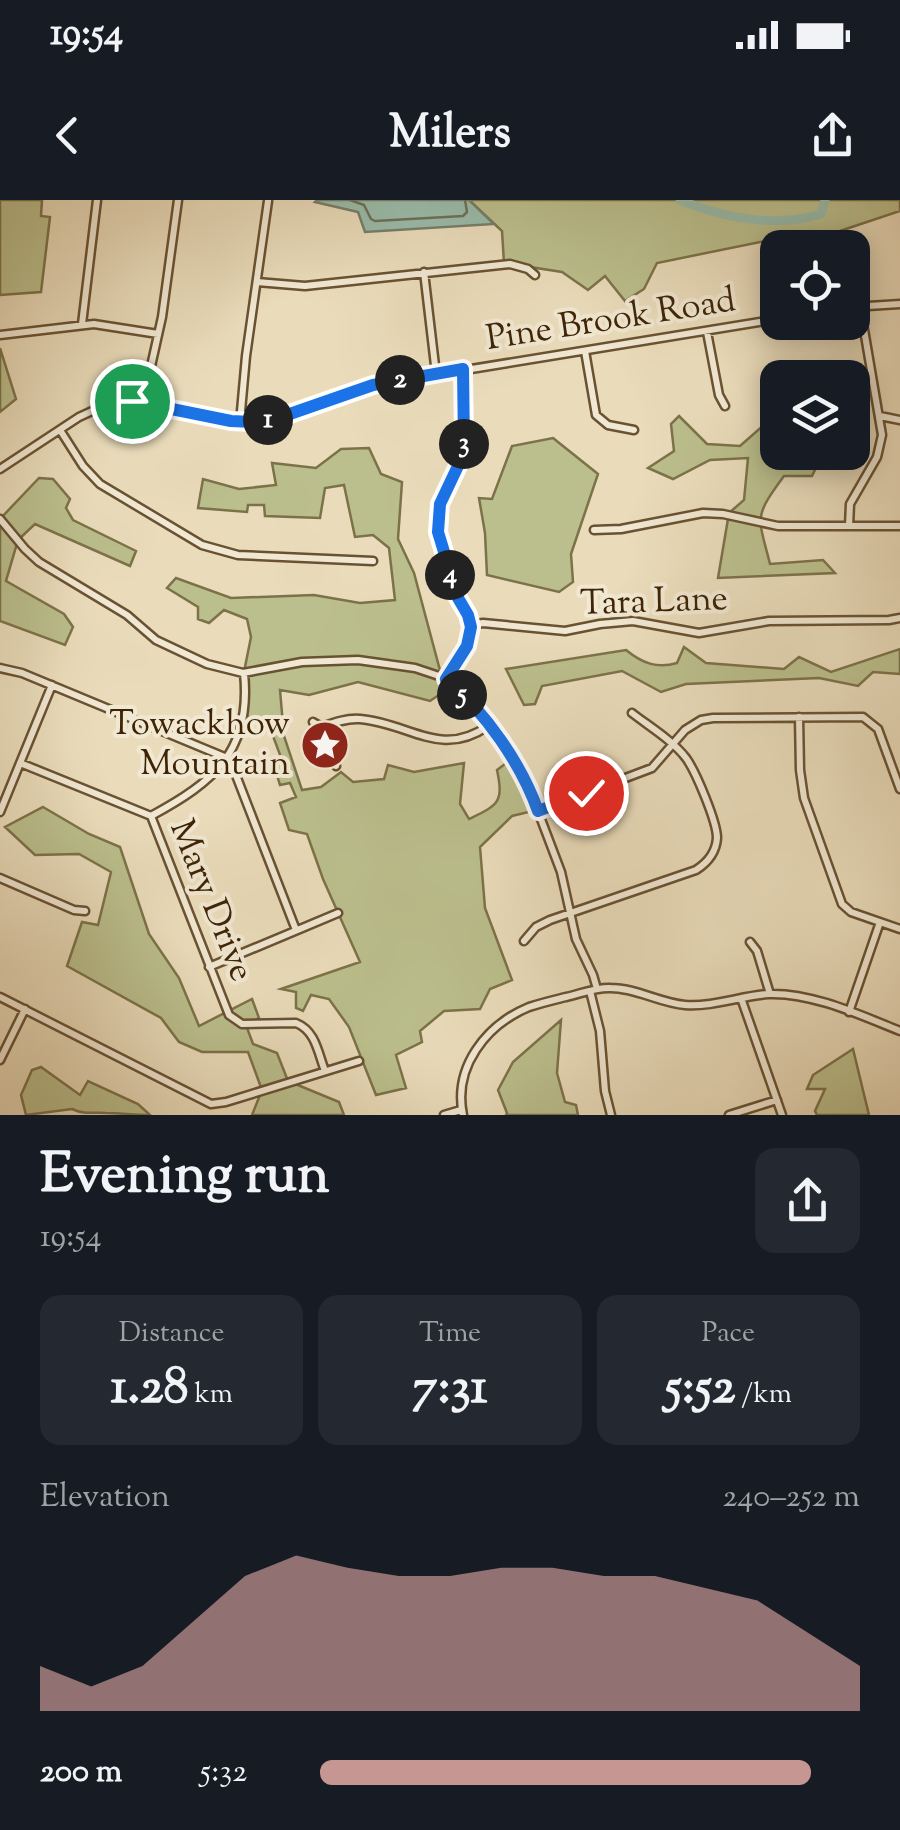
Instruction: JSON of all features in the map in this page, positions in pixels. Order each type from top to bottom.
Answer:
[{"type":"street","points":[[82,324],[96,200]]},
{"type":"street","points":[[143,402],[158,334],[178,200]]},
{"type":"street","points":[[240,422],[268,200]]},
{"type":"street","points":[[257,282],[305,286],[510,264],[535,275]]},
{"type":"street","points":[[424,272],[436,374]]},
{"type":"street","points":[[870,306],[900,304]]},
{"type":"street","name":"Pine Brook Road","points":[[0,469],[60,430],[120,400],[240,422],[275,419],[358,389],[760,323]]},
{"type":"street","points":[[0,335],[82,324],[158,334]]},
{"type":"street","points":[[707,332],[718,396],[725,406]]},
{"type":"street","points":[[849,526],[850,504],[880,451],[882,435],[863,340]]},
{"type":"street","points":[[585,350],[596,415],[608,425],[634,430]]},
{"type":"street","points":[[446,679],[467,646],[470,624],[438,532],[440,504],[464,445],[463,369]]},
{"type":"street","points":[[880,416],[900,420]]},
{"type":"street","points":[[60,430],[100,484],[202,545],[238,555],[373,561]]},
{"type":"street","points":[[594,530],[621,529],[703,513],[778,526],[900,526]]},
{"type":"street","points":[[0,518],[39,562],[127,615],[156,640],[207,664],[244,672],[302,662],[358,660],[415,668],[446,679],[518,766],[538,811],[561,872],[576,939],[593,975],[611,1115]]},
{"type":"street","name":"Tara Lane","points":[[470,624],[565,631],[634,622],[699,632],[769,621],[900,618]]},
{"type":"street","points":[[0,668],[52,684],[227,758],[296,930]]},
{"type":"street","points":[[150,816],[195,791],[222,766],[243,717],[244,672]]},
{"type":"street","points":[[0,812],[52,684]]},
{"type":"street","points":[[524,941],[536,927],[550,920],[696,870],[712,855],[717,839],[715,827],[686,758],[632,713]]},
{"type":"street","points":[[538,811],[652,768],[690,726],[707,719],[860,716],[878,728],[900,788]]},
{"type":"street","points":[[800,717],[804,798],[839,898],[849,910],[900,928]]},
{"type":"street","points":[[313,722],[322,726],[366,720],[449,741],[470,737],[488,726]]},
{"type":"street","points":[[322,726],[336,766]]},
{"type":"street","name":"Mary Drive","points":[[20,763],[150,816],[226,1009],[242,1024],[302,1025],[311,1034],[325,1071]]},
{"type":"street","points":[[0,878],[74,910],[84,910]]},
{"type":"street","points":[[209,966],[338,913]]},
{"type":"street","points":[[849,1012],[880,922]]},
{"type":"street","points":[[750,942],[761,960],[770,994]]},
{"type":"street","points":[[444,1115],[462,1112],[464,1072],[492,1031],[526,1008],[594,990],[622,989],[683,1005],[770,994],[804,997],[900,1030]]},
{"type":"street","points":[[0,997],[211,1104],[358,1061]]},
{"type":"street","points":[[741,998],[782,1115]]},
{"type":"street","points":[[0,1060],[25,1009]]},
{"type":"street","points":[[729,1115],[777,1100]]},
{"type":"green space","points":[[0,200],[42,200],[41,216],[50,217],[41,292],[0,295]]},
{"type":"green space","points":[[469,200],[900,200],[900,211],[843,230],[760,230],[760,242],[657,263],[644,289],[625,301],[605,276],[588,290],[562,272],[504,263],[502,231]]},
{"type":"green space","points":[[0,348],[16,399],[0,412]]},
{"type":"green space","points":[[679,416],[707,444],[740,446],[760,428],[760,470],[815,470],[812,476],[784,476],[767,501],[761,526],[770,564],[823,560],[835,573],[718,578],[729,513],[744,500],[748,458],[710,460],[673,479],[648,468],[674,451],[671,424]]},
{"type":"green space","points":[[553,438],[598,474],[571,554],[573,582],[559,592],[487,575],[479,498],[492,499],[512,446]]},
{"type":"green space","points":[[369,448],[381,474],[402,482],[398,539],[414,573],[441,674],[454,685],[430,701],[358,682],[309,695],[280,690],[284,736],[302,790],[321,787],[341,772],[353,782],[384,779],[388,765],[414,772],[464,763],[460,804],[469,819],[496,802],[500,790],[497,770],[509,761],[533,811],[512,816],[480,847],[485,908],[512,980],[490,989],[480,1009],[444,1011],[420,1031],[422,1042],[396,1055],[406,1088],[376,1095],[349,1027],[329,999],[311,995],[303,1011],[296,1008],[296,992],[281,989],[360,962],[307,834],[289,830],[280,803],[296,797],[290,783],[280,785],[273,762],[282,760],[273,736],[242,712],[251,637],[247,619],[224,610],[209,623],[198,619],[198,607],[167,588],[176,578],[231,598],[314,595],[360,603],[395,600],[389,548],[373,535],[355,537],[344,485],[325,488],[320,518],[265,516],[264,505],[248,505],[247,512],[198,508],[203,479],[239,489],[276,485],[272,463],[316,468],[341,449]]},
{"type":"green space","points":[[39,478],[53,479],[70,499],[66,508],[73,520],[136,551],[130,566],[35,524],[18,540],[6,581],[64,614],[73,627],[65,645],[0,621],[0,519]]},
{"type":"green space","points":[[684,647],[706,663],[784,669],[799,657],[831,672],[900,649],[900,674],[873,672],[858,686],[819,678],[686,684],[661,692],[622,671],[542,686],[535,704],[524,705],[506,669],[626,650],[650,664],[670,665],[677,663]]},
{"type":"green space","points":[[43,807],[120,847],[149,934],[179,978],[199,1026],[252,999],[259,1018],[246,1025],[253,1044],[277,1053],[288,1081],[339,1102],[344,1115],[252,1115],[262,1090],[248,1052],[202,1052],[179,1042],[161,1018],[67,966],[82,922],[98,925],[111,872],[79,854],[35,855],[5,827]]},
{"type":"green space","points":[[561,1020],[557,1073],[565,1102],[576,1105],[578,1115],[506,1115],[498,1090],[513,1062]]},
{"type":"green space","points":[[853,1049],[869,1115],[817,1115],[815,1111],[825,1089],[807,1089],[813,1075]]},
{"type":"green space","points":[[41,1067],[80,1095],[88,1081],[138,1104],[150,1115],[72,1109],[26,1115],[21,1095],[32,1070]]},
{"type":"water","points":[[317,200],[469,200],[494,224],[365,232],[358,212]]},
{"type":"waterway","points":[[680,200],[714,212],[768,220],[821,214],[825,200]]},
{"type":"place","name":"Towackhow Mountain","points":[[325,745]]},
{"type":"route","points":[[132,401],[253,422],[275,419],[373,385],[463,369],[464,445],[440,504],[438,532],[471,627],[467,646],[446,679],[512,757],[538,811],[586,793]]}]
